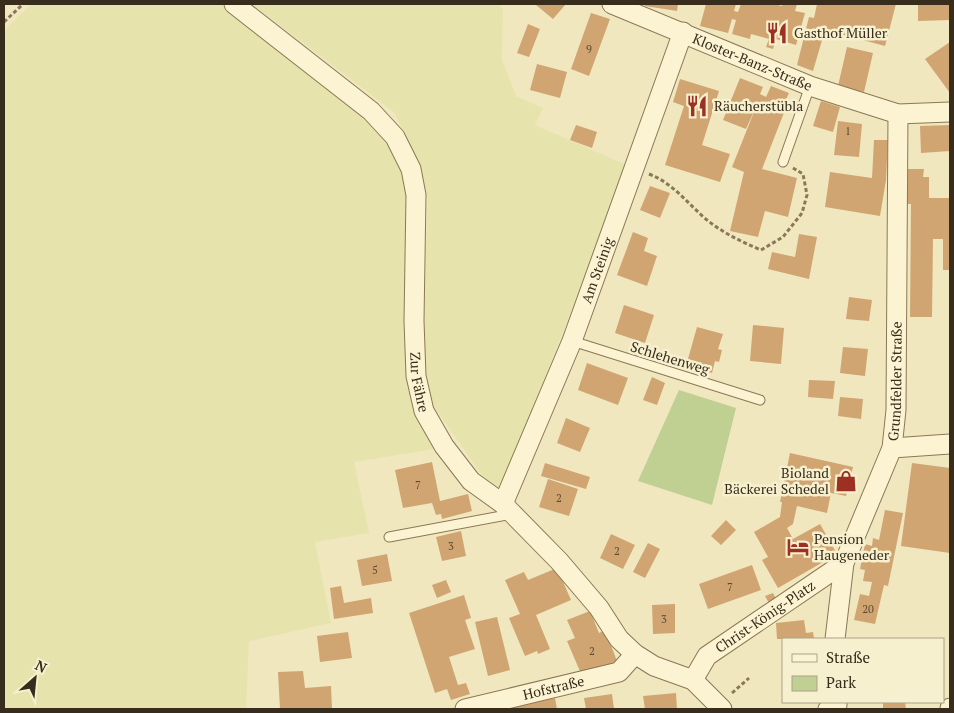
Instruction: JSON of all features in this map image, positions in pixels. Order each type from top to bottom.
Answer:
[{"type":"street","name":"Zur Fähre","points":[[234,4],[371,111],[395,137],[411,169],[416,195],[414,321],[416,376],[424,412],[444,446],[471,481],[507,509],[559,561],[599,608],[619,639],[635,654],[654,666],[694,680],[720,707]]},
{"type":"street","name":"Kloster-Banz-Straße","points":[[612,4],[810,86],[898,114],[950,112]]},
{"type":"street","name":"Am Steinig","points":[[507,509],[572,341],[683,32]]},
{"type":"street","name":"Grundfelder Straße","points":[[835,638],[844,563],[892,448],[896,410],[898,114]]},
{"type":"street","points":[[892,448],[950,444]]},
{"type":"street","name":"Christ-König-Platz","points":[[694,680],[707,656],[844,563]]},
{"type":"street","name":"Hofstraße","points":[[465,709],[619,672],[635,654]]},
{"type":"lane","points":[[783,162],[810,86]]},
{"type":"lane","name":"Schlehenweg","points":[[572,341],[760,400]]},
{"type":"lane","points":[[389,537],[507,509]]},
{"type":"path","points":[[4,22],[23,4]]},
{"type":"path","points":[[635,168],[658,177],[679,192],[708,220],[734,238],[762,250],[783,237],[802,213],[807,195],[803,174],[783,162]]},
{"type":"path","points":[[720,707],[748,678]]},
{"type":"shaded area","points":[[31,4],[221,4],[330,87],[377,130],[399,163],[407,192],[404,342],[418,410],[434,449],[354,462],[369,533],[315,542],[331,623],[249,641],[246,709],[4,709],[4,31]]},
{"type":"shaded area","points":[[252,4],[499,4],[503,10],[502,60],[516,96],[543,108],[535,125],[629,166],[500,490],[482,475],[429,400],[423,340],[428,197],[395,113]]},
{"type":"green space","points":[[679,390],[736,408],[712,505],[638,481]]},
{"type":"building","points":[[537,4],[566,4],[553,19]]},
{"type":"building","points":[[645,4],[678,4],[677,11],[645,6]]},
{"type":"building","points":[[706,4],[736,4],[734,11],[738,12],[741,4],[774,4],[782,6],[783,4],[797,4],[795,11],[805,13],[796,45],[776,39],[773,49],[766,47],[769,39],[751,34],[750,39],[732,34],[736,20],[732,19],[728,33],[700,26]]},
{"type":"building","points":[[817,4],[896,4],[885,46],[825,30],[813,71],[797,65],[809,17],[814,18]]},
{"type":"building","points":[[918,4],[950,4],[950,20],[918,21]]},
{"type":"building","points":[[591,13],[610,19],[589,76],[571,69]]},
{"type":"building","points":[[528,24],[540,29],[529,57],[517,53]]},
{"type":"building","points":[[950,42],[950,93],[925,59]]},
{"type":"building","points":[[847,47],[873,53],[864,92],[838,86]]},
{"type":"building","points":[[537,64],[567,72],[560,98],[530,90]]},
{"type":"building","points":[[740,78],[763,87],[760,94],[766,97],[771,86],[789,93],[784,104],[787,105],[762,169],[797,178],[788,217],[765,211],[758,237],[730,231],[744,172],[732,167],[756,107],[746,129],[723,120]]},
{"type":"building","points":[[680,79],[719,91],[702,145],[730,154],[720,182],[665,165],[684,106],[673,102]]},
{"type":"building","points":[[821,101],[840,107],[833,132],[813,126]]},
{"type":"building","points":[[838,121],[862,124],[859,157],[834,155]]},
{"type":"building","points":[[576,125],[597,132],[592,148],[570,140]]},
{"type":"building","points":[[950,125],[950,151],[921,153],[920,126]]},
{"type":"building","points":[[874,140],[888,140],[886,180],[880,216],[825,207],[830,172],[872,178]]},
{"type":"building","points":[[906,169],[924,169],[923,177],[929,177],[929,198],[950,198],[950,270],[943,270],[943,239],[933,239],[932,317],[910,317],[911,204],[906,204]]},
{"type":"building","points":[[650,186],[670,193],[660,218],[640,210]]},
{"type":"building","points":[[633,232],[648,238],[644,251],[657,256],[647,286],[617,275]]},
{"type":"building","points":[[799,234],[817,237],[809,279],[768,269],[772,252],[795,257]]},
{"type":"building","points":[[849,297],[872,300],[869,321],[846,319]]},
{"type":"building","points":[[624,305],[654,315],[645,343],[615,333]]},
{"type":"building","points":[[753,325],[784,328],[781,364],[750,361]]},
{"type":"building","points":[[697,327],[723,334],[718,349],[722,350],[719,362],[715,361],[712,373],[686,366]]},
{"type":"building","points":[[843,347],[868,349],[865,376],[840,373]]},
{"type":"building","points":[[587,363],[628,378],[618,405],[578,390]]},
{"type":"building","points":[[652,377],[665,383],[657,405],[643,400]]},
{"type":"building","points":[[809,380],[835,381],[833,399],[808,397]]},
{"type":"building","points":[[840,397],[863,399],[861,419],[838,416]]},
{"type":"building","points":[[566,418],[590,428],[580,452],[557,443]]},
{"type":"building","points":[[790,453],[853,467],[846,496],[831,493],[827,513],[797,506],[793,524],[787,528],[793,539],[820,524],[837,554],[778,588],[762,560],[768,557],[754,532],[780,517],[782,502],[780,502]]},
{"type":"building","points":[[432,462],[440,501],[468,494],[472,511],[442,519],[441,514],[436,515],[432,503],[403,508],[395,470]]},
{"type":"building","points":[[545,463],[590,477],[586,489],[541,476]]},
{"type":"building","points":[[912,463],[950,468],[950,553],[901,546]]},
{"type":"building","points":[[548,479],[578,489],[569,516],[539,507]]},
{"type":"building","points":[[885,510],[903,513],[888,586],[884,585],[875,624],[854,620],[860,594],[869,596],[872,582],[863,581],[865,570],[860,569],[865,544],[872,546],[873,538],[879,540]]},
{"type":"building","points":[[726,520],[736,530],[721,545],[711,536]]},
{"type":"building","points":[[461,531],[466,556],[442,561],[436,537]]},
{"type":"building","points":[[611,534],[635,545],[623,569],[600,558]]},
{"type":"building","points":[[648,543],[660,549],[645,578],[633,572]]},
{"type":"building","points":[[387,554],[392,581],[362,586],[357,560]]},
{"type":"building","points":[[752,565],[761,590],[708,609],[699,584]]},
{"type":"building","points":[[557,568],[571,600],[536,615],[550,649],[538,654],[537,651],[525,656],[509,618],[520,614],[505,580],[524,572],[528,580]]},
{"type":"building","points":[[446,580],[451,592],[437,598],[432,585]]},
{"type":"building","points":[[341,586],[344,603],[371,598],[373,613],[334,619],[330,588]]},
{"type":"building","points":[[773,593],[777,601],[770,605],[765,596]]},
{"type":"building","points":[[464,595],[471,618],[465,620],[475,649],[449,657],[458,685],[466,683],[470,694],[451,700],[447,689],[435,693],[409,613]]},
{"type":"building","points":[[675,604],[675,633],[653,634],[652,605]]},
{"type":"building","points":[[590,611],[599,633],[605,630],[617,661],[582,676],[567,641],[575,638],[567,620]]},
{"type":"building","points":[[497,617],[510,670],[488,676],[475,622]]},
{"type":"building","points":[[804,620],[806,633],[813,632],[814,638],[777,639],[776,623]]},
{"type":"building","points":[[348,632],[352,658],[320,662],[317,636]]},
{"type":"building","points":[[303,671],[305,688],[331,686],[332,709],[280,709],[278,672]]},
{"type":"building","points":[[676,693],[677,709],[645,709],[643,696]]},
{"type":"building","points":[[612,694],[614,709],[586,709],[584,698]]},
{"type":"building","points":[[555,698],[557,709],[506,709],[506,708]]},
{"type":"building","points":[[883,703],[905,703],[906,709],[883,709]]},
{"type":"place","name":"Gasthof Müller","points":[[777,33]]},
{"type":"place","name":"Räucherstübla","points":[[697,106]]},
{"type":"place","name":"Bioland Bäckerei Schedel","points":[[846,481]]},
{"type":"place","name":"Pension Haugeneder","points":[[798,547]]}]
